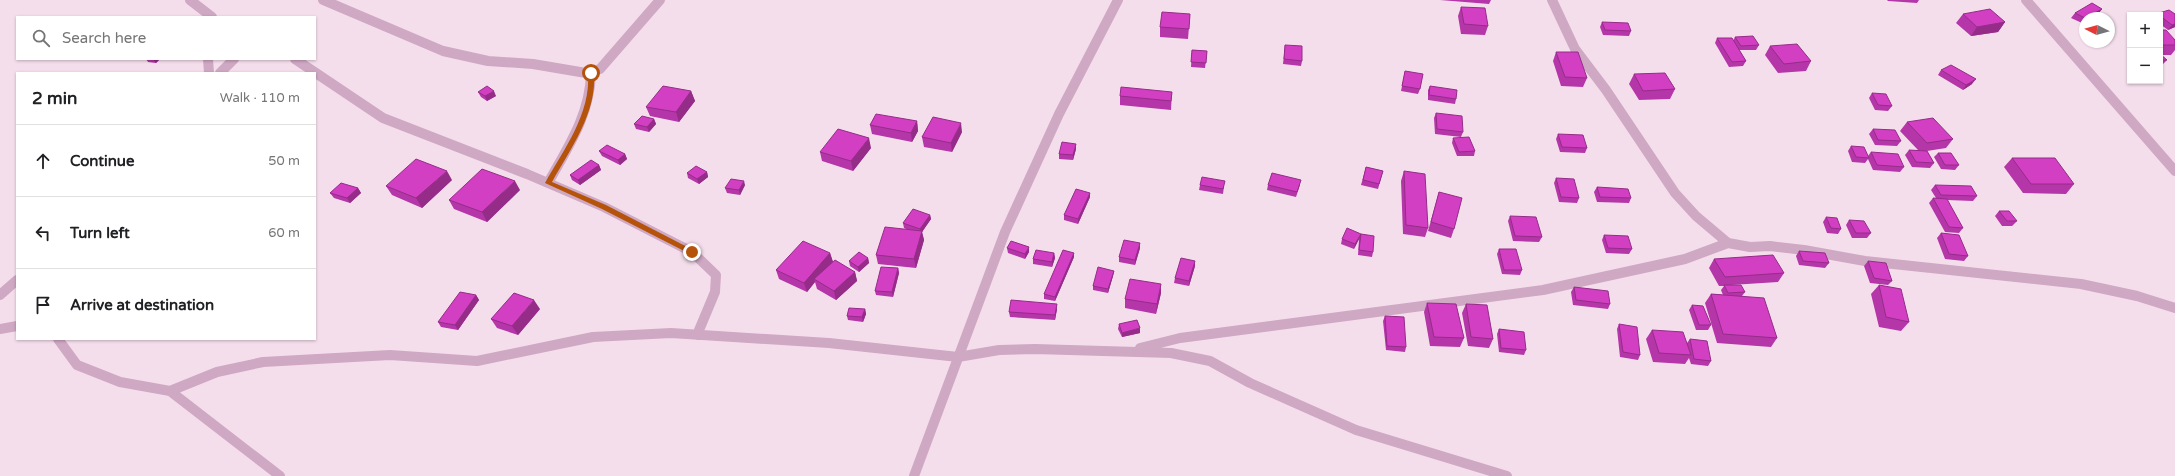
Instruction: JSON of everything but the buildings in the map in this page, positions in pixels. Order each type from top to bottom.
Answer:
[{"type":"street","points":[[190,0],[210,16]]},
{"type":"street","points":[[323,0],[443,51],[488,61],[534,64],[591,73],[600,68],[660,0]]},
{"type":"street","points":[[914,476],[932,435],[958,356],[1005,232],[1059,113],[1118,0]]},
{"type":"street","points":[[1552,0],[1575,49],[1614,101],[1675,193],[1696,216],[1728,243],[1750,248],[1770,246],[1804,250],[1865,261],[2082,284],[2136,296],[2175,308]]},
{"type":"street","points":[[2026,0],[2175,171]]},
{"type":"street","points":[[208,60],[209,72]]},
{"type":"street","points":[[221,72],[233,60]]},
{"type":"street","points":[[296,60],[314,72]]},
{"type":"street","points":[[316,73],[383,118],[548,183],[604,207],[692,252],[716,275],[715,292],[697,334]]},
{"type":"street","points":[[548,183],[586,116],[592,89],[591,73]]},
{"type":"street","points":[[1128,351],[1180,338],[1543,290],[1685,259],[1728,243]]},
{"type":"street","points":[[0,295],[16,281]]},
{"type":"street","points":[[0,329],[16,326]]},
{"type":"street","points":[[170,391],[217,372],[264,362],[390,355],[477,361],[593,337],[671,333],[829,343],[958,356],[999,350],[1035,349],[1171,353],[1210,361],[1250,383],[1356,430],[1397,444],[1507,476]]},
{"type":"street","points":[[59,340],[77,365],[120,382],[170,391],[280,476]]},
{"type":"route","points":[[591,73],[592,89],[586,116],[568,145],[548,183],[604,207],[692,252]]}]
